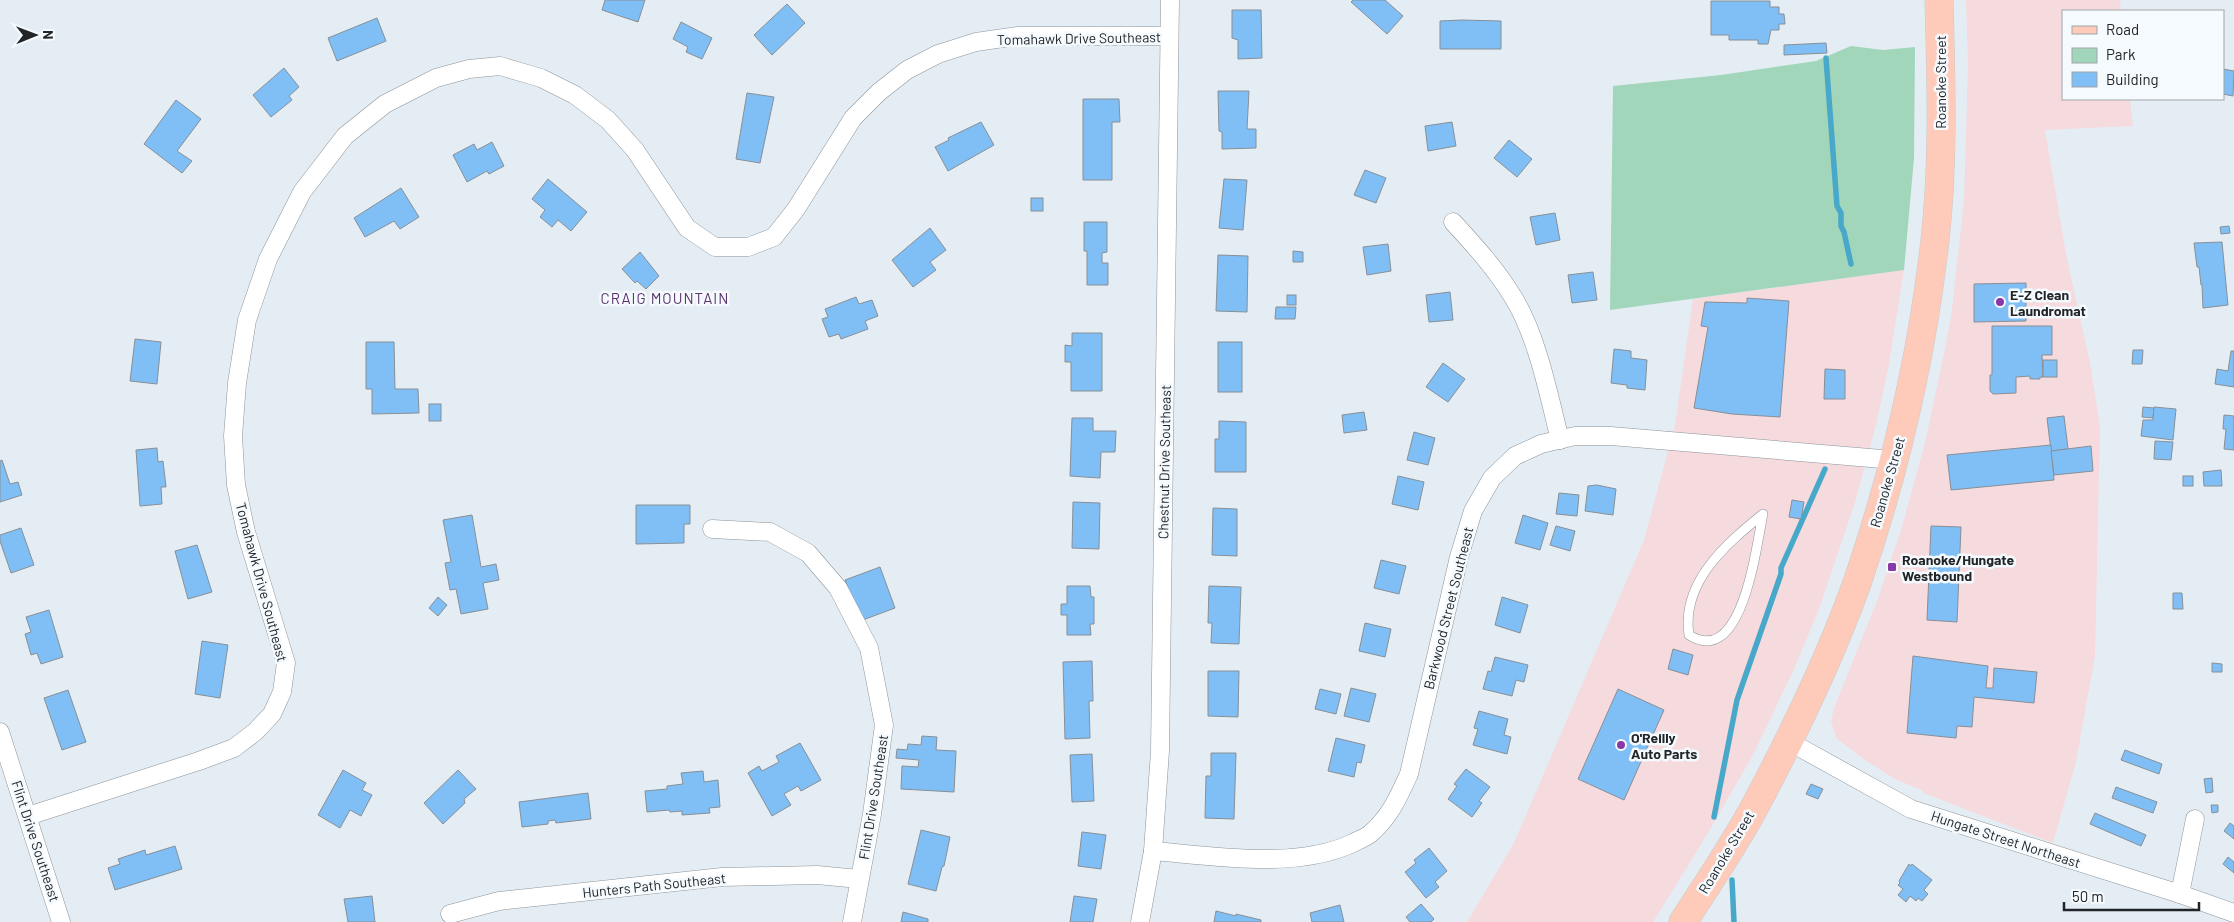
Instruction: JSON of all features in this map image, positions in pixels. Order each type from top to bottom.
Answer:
[{"type":"main road","name":"Roanoke Street","points":[[1683,922],[1752,812],[1825,663],[1857,583],[1894,460],[1918,354],[1935,239],[1942,111],[1939,0]]},
{"type":"street","name":"Chestnut Drive Southeast","points":[[1140,922],[1153,851],[1160,751],[1170,0]]},
{"type":"street","name":"Tomahawk Drive Southeast","points":[[28,816],[199,762],[234,748],[255,732],[272,714],[282,692],[286,663],[246,532],[236,485],[233,436],[238,382],[247,320],[268,259],[302,192],[345,136],[385,104],[436,78],[469,69],[500,66],[541,78],[575,95],[608,120],[635,150],[687,228],[715,247],[748,247],[774,237],[796,209],[853,118],[879,92],[907,70],[938,54],[976,42],[1018,36],[1169,36]]},
{"type":"street","points":[[1453,222],[1489,261],[1514,299],[1530,335],[1560,440]]},
{"type":"street","name":"Barkwood Street Southeast","points":[[1153,851],[1229,858],[1282,858],[1335,851],[1369,835],[1394,808],[1409,774],[1459,557],[1472,511],[1492,478],[1514,456],[1541,444],[1575,436],[1611,436],[1894,460]]},
{"type":"street","name":"Flint Drive Southeast","points":[[712,529],[770,532],[808,554],[838,588],[869,648],[884,725],[872,814],[852,922]]},
{"type":"street","name":"Flint Drive Southeast","points":[[0,732],[62,922]]},
{"type":"street","name":"Hungate Street Northeast","points":[[1788,741],[1911,809],[2180,894],[2234,913]]},
{"type":"street","points":[[2180,894],[2195,819]]},
{"type":"street","name":"Hunters Path Southeast","points":[[450,914],[499,901],[722,877],[817,875],[859,879]]},
{"type":"lane","points":[[1763,514],[1746,590],[1738,615],[1728,631],[1717,640],[1699,642],[1689,635],[1687,620],[1690,602],[1706,569],[1723,547],[1763,514]]},
{"type":"shaded area","points":[[1966,0],[2120,0],[2121,10],[2062,10],[2062,100],[2130,100],[2133,126],[2045,130],[2066,254],[2090,363],[2100,426],[2095,656],[2076,762],[2053,843],[1926,794],[1893,778],[1836,738],[1831,721],[1834,708],[1877,601],[1901,530],[1925,443],[1951,318],[1964,201],[1968,66]]},
{"type":"shaded area","points":[[1904,270],[1888,369],[1876,425],[1855,502],[1819,609],[1795,667],[1753,755],[1653,922],[1467,922],[1514,843],[1644,540],[1675,425],[1693,299]]},
{"type":"green space","points":[[1851,46],[1883,50],[1915,47],[1914,158],[1904,270],[1610,310],[1613,86],[1721,75],[1816,61]]},
{"type":"building","points":[[605,0],[645,0],[638,22],[602,10]]},
{"type":"building","points":[[1353,0],[1385,0],[1403,16],[1387,34],[1351,2]]},
{"type":"building","points":[[1711,1],[1770,1],[1770,7],[1779,7],[1779,14],[1784,14],[1785,24],[1779,24],[1779,30],[1771,30],[1768,44],[1758,44],[1758,40],[1729,40],[1729,35],[1711,35]]},
{"type":"building","points":[[787,4],[805,23],[772,55],[754,35]]},
{"type":"building","points":[[1232,10],[1261,10],[1262,58],[1238,59],[1238,40],[1232,38]]},
{"type":"building","points":[[377,18],[386,41],[337,61],[328,38]]},
{"type":"building","points":[[1440,21],[1501,21],[1501,49],[1440,49]]},
{"type":"building","points":[[681,22],[712,38],[702,59],[686,52],[688,47],[673,39]]},
{"type":"building","points":[[1826,43],[1827,53],[1784,55],[1784,45]]},
{"type":"building","points":[[284,68],[299,87],[289,96],[292,100],[271,117],[253,95]]},
{"type":"building","points":[[2224,69],[2234,71],[2233,96],[2224,94]]},
{"type":"building","points":[[1218,91],[1249,91],[1247,129],[1256,129],[1256,148],[1222,149],[1222,132],[1219,131]]},
{"type":"building","points":[[747,93],[774,97],[760,163],[736,159]]},
{"type":"building","points":[[1083,99],[1119,99],[1120,122],[1112,122],[1112,180],[1083,180]]},
{"type":"building","points":[[176,100],[201,119],[177,151],[192,161],[182,173],[144,144]]},
{"type":"building","points":[[981,122],[994,145],[948,171],[935,147],[949,140],[948,138]]},
{"type":"building","points":[[1452,122],[1456,146],[1428,151],[1425,126]]},
{"type":"building","points":[[1509,140],[1532,159],[1517,177],[1494,158]]},
{"type":"building","points":[[492,142],[504,166],[489,174],[487,171],[467,182],[453,155],[474,144],[477,150]]},
{"type":"building","points":[[1365,170],[1386,178],[1376,203],[1354,195]]},
{"type":"building","points":[[548,179],[587,212],[571,231],[558,220],[552,227],[540,217],[545,210],[532,199]]},
{"type":"building","points":[[1224,179],[1247,180],[1243,230],[1219,228]]},
{"type":"building","points":[[401,188],[419,217],[400,229],[394,221],[365,237],[354,218]]},
{"type":"building","points":[[1031,198],[1043,198],[1043,211],[1031,211]]},
{"type":"building","points":[[1555,213],[1560,240],[1536,245],[1530,217]]},
{"type":"building","points":[[1084,222],[1107,222],[1107,252],[1102,253],[1102,263],[1108,263],[1108,285],[1087,285],[1087,251],[1084,251]]},
{"type":"building","points":[[2229,226],[2230,233],[2221,234],[2220,227]]},
{"type":"building","points":[[930,228],[946,250],[930,262],[936,270],[913,287],[892,260]]},
{"type":"building","points":[[2222,242],[2228,305],[2203,308],[2202,285],[2199,267],[2197,267],[2194,243]]},
{"type":"building","points":[[1388,244],[1391,271],[1367,275],[1363,247]]},
{"type":"building","points":[[1293,251],[1303,252],[1303,262],[1293,262]]},
{"type":"building","points":[[640,252],[659,276],[646,289],[637,281],[635,283],[622,269]]},
{"type":"building","points":[[1218,255],[1248,256],[1247,312],[1216,311]]},
{"type":"building","points":[[1593,272],[1597,300],[1572,303],[1568,275]]},
{"type":"building","name":"E-Z Clean Laundromat","points":[[2026,283],[2026,321],[1974,322],[1974,284]]},
{"type":"building","points":[[1450,292],[1453,320],[1429,322],[1426,295]]},
{"type":"building","points":[[1287,295],[1296,295],[1296,305],[1287,305]]},
{"type":"building","points":[[856,297],[859,304],[872,300],[878,316],[865,321],[868,329],[841,339],[839,334],[829,337],[822,319],[828,317],[825,309]]},
{"type":"building","points":[[1747,298],[1789,301],[1780,417],[1732,414],[1694,408],[1708,327],[1701,326],[1705,302],[1747,303]]},
{"type":"building","points":[[1276,307],[1296,307],[1295,319],[1275,319]]},
{"type":"building","points":[[1992,326],[2052,326],[2052,355],[2042,355],[2043,377],[2040,377],[2040,379],[2030,379],[2030,376],[2016,377],[2016,393],[1993,394],[1990,391],[1990,375],[1992,375]]},
{"type":"building","points":[[1072,333],[1102,333],[1102,391],[1071,391],[1071,362],[1065,362],[1065,345],[1072,346]]},
{"type":"building","points":[[135,339],[161,342],[157,384],[130,381]]},
{"type":"building","points":[[366,342],[394,342],[395,389],[418,389],[419,413],[372,414],[372,389],[366,389]]},
{"type":"building","points":[[1218,342],[1242,342],[1242,392],[1218,392]]},
{"type":"building","points":[[1614,349],[1631,351],[1631,358],[1647,360],[1645,390],[1627,388],[1627,385],[1611,383]]},
{"type":"building","points":[[2133,350],[2143,350],[2142,364],[2132,364]]},
{"type":"building","points":[[2231,351],[2234,351],[2234,387],[2215,384],[2217,369],[2228,371]]},
{"type":"building","points":[[2043,360],[2057,360],[2057,377],[2043,377]]},
{"type":"building","points":[[1443,363],[1465,379],[1448,402],[1426,387]]},
{"type":"building","points":[[1825,369],[1845,370],[1845,399],[1824,399]]},
{"type":"building","points":[[429,404],[441,404],[441,421],[429,421]]},
{"type":"building","points":[[2143,407],[2154,408],[2153,418],[2142,417]]},
{"type":"building","points":[[2154,407],[2176,409],[2173,440],[2141,436],[2143,420],[2153,420]]},
{"type":"building","points":[[1364,412],[1367,430],[1344,433],[1342,415]]},
{"type":"building","points":[[2224,415],[2234,416],[2234,450],[2224,449],[2226,429],[2223,429]]},
{"type":"building","points":[[2064,416],[2068,449],[2051,451],[2047,418]]},
{"type":"building","points":[[1072,418],[1093,418],[1093,431],[1116,431],[1115,452],[1101,452],[1100,478],[1070,476]]},
{"type":"building","points":[[1219,421],[1246,422],[1246,472],[1215,472],[1215,439],[1219,439]]},
{"type":"building","points":[[1414,432],[1435,438],[1428,465],[1407,460]]},
{"type":"building","points":[[2155,441],[2173,442],[2171,460],[2154,459]]},
{"type":"building","points":[[2051,445],[2054,480],[1951,490],[1947,455]]},
{"type":"building","points":[[2091,446],[2093,471],[2054,475],[2051,451]]},
{"type":"building","points":[[157,448],[158,462],[163,461],[166,487],[161,487],[162,504],[140,506],[136,450]]},
{"type":"building","points":[[2,460],[10,484],[18,482],[22,495],[0,502],[0,461]]},
{"type":"building","points":[[2221,470],[2222,486],[2204,486],[2203,472]]},
{"type":"building","points":[[1398,476],[1424,482],[1418,510],[1392,504]]},
{"type":"building","points":[[2183,476],[2193,476],[2193,486],[2183,486]]},
{"type":"building","points":[[1597,485],[1616,489],[1613,515],[1585,511],[1588,486]]},
{"type":"building","points":[[1559,493],[1579,495],[1577,516],[1556,514]]},
{"type":"building","points":[[1792,500],[1804,502],[1801,519],[1789,517]]},
{"type":"building","points":[[1073,502],[1100,503],[1099,549],[1072,548]]},
{"type":"building","points":[[636,505],[690,505],[690,524],[684,524],[684,543],[636,544]]},
{"type":"building","points":[[1213,508],[1237,509],[1237,556],[1212,555]]},
{"type":"building","points":[[472,515],[481,567],[496,564],[499,580],[483,583],[488,609],[461,614],[456,589],[450,590],[445,563],[451,562],[443,520]]},
{"type":"building","points":[[1523,515],[1548,523],[1540,550],[1515,543]]},
{"type":"building","points":[[1556,526],[1575,531],[1570,551],[1550,545]]},
{"type":"building","points":[[1931,526],[1961,527],[1957,622],[1927,620]]},
{"type":"building","points":[[21,528],[34,565],[11,573],[0,541],[0,535]]},
{"type":"building","points":[[197,545],[212,592],[188,599],[175,551]]},
{"type":"building","points":[[1381,560],[1406,566],[1399,594],[1374,588]]},
{"type":"building","points":[[880,567],[895,608],[860,621],[845,580]]},
{"type":"building","points":[[1067,586],[1090,586],[1091,597],[1094,597],[1094,624],[1090,624],[1091,635],[1067,635],[1067,615],[1061,615],[1061,604],[1067,604]]},
{"type":"building","points":[[1209,586],[1241,587],[1239,644],[1211,643],[1212,623],[1208,623]]},
{"type":"building","points":[[2173,593],[2182,593],[2183,609],[2173,609]]},
{"type":"building","points":[[438,597],[447,605],[438,616],[429,608]]},
{"type":"building","points":[[1502,597],[1528,605],[1520,633],[1495,625]]},
{"type":"building","points":[[49,610],[63,657],[41,664],[37,653],[31,655],[25,634],[31,632],[26,617]]},
{"type":"building","points":[[1365,623],[1391,629],[1385,657],[1359,651]]},
{"type":"building","points":[[202,641],[228,645],[220,698],[195,694]]},
{"type":"building","points":[[1673,649],[1693,655],[1688,675],[1668,669]]},
{"type":"building","points":[[1913,656],[1988,666],[1986,688],[1993,688],[1994,668],[2037,672],[2034,703],[1974,697],[1972,727],[1957,726],[1956,738],[1907,733]]},
{"type":"building","points":[[1495,657],[1528,665],[1524,682],[1516,680],[1512,696],[1483,689],[1488,671],[1491,672]]},
{"type":"building","points":[[1092,661],[1093,701],[1089,701],[1090,738],[1065,739],[1063,662]]},
{"type":"building","points":[[2212,663],[2222,664],[2222,672],[2212,672]]},
{"type":"building","points":[[1208,671],[1239,671],[1238,717],[1208,716]]},
{"type":"building","points":[[1351,688],[1376,694],[1369,722],[1344,716]]},
{"type":"building","points":[[1320,689],[1341,694],[1336,714],[1315,709]]},
{"type":"building","name":"O'Reilly Auto Parts","points":[[1618,689],[1664,710],[1624,800],[1578,779]]},
{"type":"building","points":[[68,690],[86,742],[62,750],[44,698]]},
{"type":"building","points":[[1479,711],[1508,719],[1504,735],[1511,737],[1507,754],[1473,745],[1478,729],[1474,728]]},
{"type":"building","points":[[922,736],[937,737],[936,750],[956,751],[954,792],[901,789],[902,766],[918,767],[919,760],[896,758],[897,749],[907,750],[908,744],[921,745]]},
{"type":"building","points":[[1336,738],[1365,745],[1361,763],[1357,762],[1354,777],[1328,771]]},
{"type":"building","points":[[800,743],[821,780],[801,791],[798,786],[784,794],[791,805],[772,816],[748,773],[759,766],[762,771],[779,762],[776,756]]},
{"type":"building","points":[[2125,750],[2162,764],[2159,774],[2121,760]]},
{"type":"building","points":[[1211,753],[1236,753],[1234,819],[1205,818],[1206,776],[1211,776]]},
{"type":"building","points":[[1092,754],[1094,801],[1072,802],[1070,755]]},
{"type":"building","points":[[1466,769],[1490,787],[1479,801],[1482,803],[1472,817],[1448,799],[1457,786],[1454,784]]},
{"type":"building","points":[[343,770],[366,783],[362,790],[372,795],[361,816],[350,810],[340,828],[318,815]]},
{"type":"building","points":[[458,770],[476,789],[464,799],[465,803],[443,824],[424,803]]},
{"type":"building","points":[[703,771],[704,782],[718,780],[720,807],[709,808],[710,813],[682,815],[682,811],[647,812],[645,791],[667,789],[667,786],[683,784],[681,773]]},
{"type":"building","points":[[2212,778],[2213,792],[2206,793],[2204,779]]},
{"type":"building","points":[[1811,784],[1823,789],[1818,799],[1806,794]]},
{"type":"building","points":[[2116,787],[2157,802],[2153,813],[2112,798]]},
{"type":"building","points":[[588,793],[591,819],[556,823],[555,820],[548,821],[548,824],[522,827],[519,802]]},
{"type":"building","points":[[2211,805],[2218,805],[2218,812],[2212,813]]},
{"type":"building","points":[[2095,813],[2146,835],[2141,846],[2090,824]]},
{"type":"building","points":[[2230,823],[2234,826],[2234,839],[2224,831]]},
{"type":"building","points":[[921,830],[950,837],[936,891],[908,884]]},
{"type":"building","points":[[1082,832],[1106,835],[1101,869],[1078,866]]},
{"type":"building","points":[[175,846],[182,869],[115,890],[108,868],[120,864],[118,859],[145,850],[146,855]]},
{"type":"building","points":[[1429,848],[1447,871],[1435,882],[1439,887],[1426,898],[1405,872],[1416,863],[1414,860]]},
{"type":"building","points":[[2228,857],[2234,862],[2234,873],[2223,864]]},
{"type":"building","points":[[1909,864],[1911,866],[1912,864],[1932,880],[1924,890],[1928,894],[1922,901],[1918,898],[1916,901],[1910,896],[1906,902],[1898,895],[1903,889],[1898,885],[1899,881]]},
{"type":"building","points":[[372,896],[375,922],[348,922],[344,899]]},
{"type":"building","points":[[1074,896],[1097,899],[1093,922],[1070,922]]},
{"type":"building","points":[[1421,904],[1434,919],[1431,922],[1410,922],[1406,917]]},
{"type":"building","points":[[1340,905],[1344,922],[1312,922],[1310,913]]},
{"type":"building","points":[[1216,911],[1261,920],[1261,922],[1214,922]]},
{"type":"building","points":[[903,912],[928,919],[928,922],[901,922]]},
{"type":"waterway","points":[[1826,58],[1837,206],[1841,213],[1841,226],[1851,264]]},
{"type":"waterway","points":[[1714,817],[1737,700],[1781,574],[1781,568],[1825,469]]},
{"type":"waterway","points":[[1732,880],[1734,922]]},
{"type":"place","name":"E-Z Clean Laundromat","points":[[2000,302]]},
{"type":"place","name":"Roanoke/Hungate Westbound","points":[[1892,567]]},
{"type":"place","name":"O'Reilly Auto Parts","points":[[1621,745]]},
{"type":"district","name":"CRAIG MOUNTAIN","points":[[665,298]]}]
